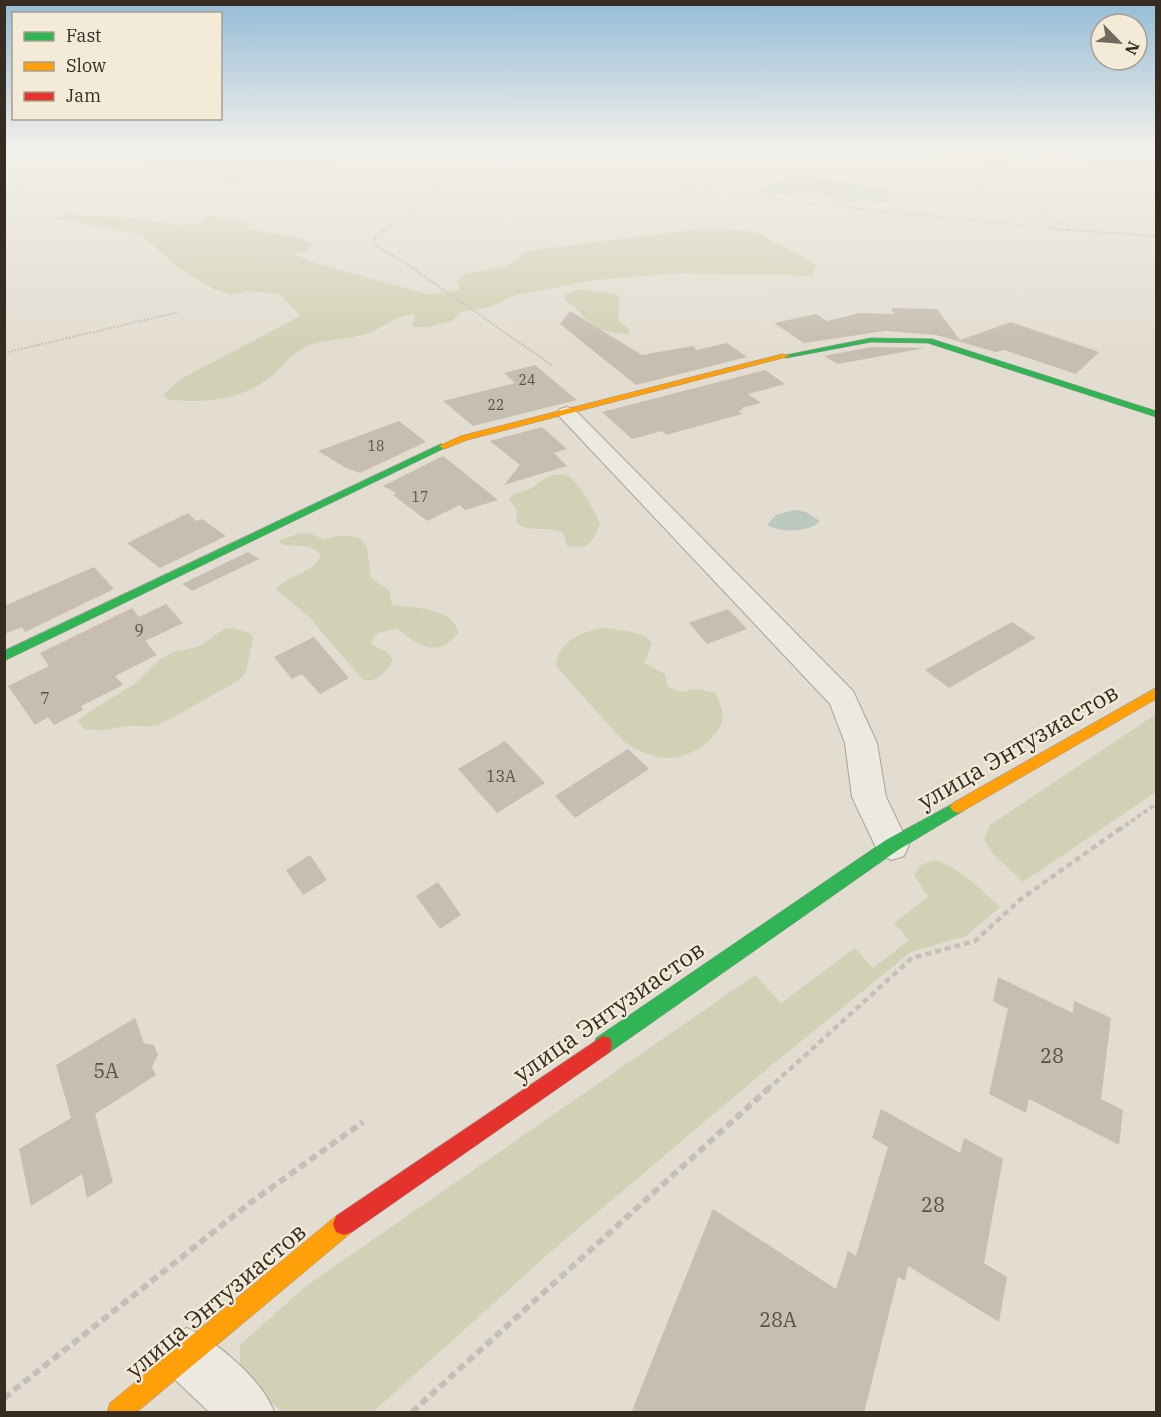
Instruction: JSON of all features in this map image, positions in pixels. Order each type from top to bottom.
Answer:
[{"type":"street","points":[[4,657],[430,451],[464,438],[813,349],[870,338],[893,337],[929,341],[1156,414]]},
{"type":"street","points":[[567,413],[843,699],[861,743],[869,797],[892,845]]},
{"type":"street","name":"улица Энтузиастов","points":[[118,1413],[353,1216],[892,845],[1156,693]]},
{"type":"street","points":[[187,1354],[247,1413]]},
{"type":"path","points":[[406,215],[381,230],[373,239],[373,244],[407,264],[553,366]]},
{"type":"path","points":[[923,215],[1088,232],[1156,236]]},
{"type":"path","points":[[1046,215],[1056,222],[1088,232]]},
{"type":"path","points":[[4,353],[179,312]]},
{"type":"path","points":[[412,1413],[912,958],[975,941],[1021,899],[1156,804]]},
{"type":"path","points":[[4,1398],[250,1203],[363,1122]]},
{"type":"green space","points":[[68,215],[118,217],[177,225],[195,224],[212,216],[250,223],[248,229],[302,238],[314,245],[305,252],[294,254],[315,263],[430,295],[460,290],[457,281],[465,274],[507,266],[526,251],[697,229],[733,229],[755,232],[816,264],[812,276],[680,273],[595,280],[515,295],[493,306],[461,312],[452,321],[428,327],[412,327],[415,314],[409,315],[365,334],[309,345],[292,356],[268,379],[245,392],[219,399],[192,401],[166,399],[164,394],[181,379],[300,316],[280,294],[247,291],[231,295],[216,290],[180,269],[140,234],[52,218]]},
{"type":"green space","points":[[579,289],[615,294],[620,298],[618,320],[629,329],[630,333],[622,334],[602,330],[590,323],[565,300],[565,295]]},
{"type":"green space","points":[[554,475],[565,475],[572,479],[598,519],[600,524],[592,541],[585,546],[567,546],[563,533],[558,531],[528,528],[516,523],[517,510],[509,499]]},
{"type":"green space","points":[[301,533],[312,534],[324,540],[344,535],[360,538],[367,547],[371,578],[389,590],[392,605],[431,610],[441,614],[449,618],[458,633],[450,641],[435,648],[412,640],[397,628],[378,633],[371,641],[372,645],[387,652],[393,660],[377,678],[363,680],[309,617],[276,589],[287,580],[312,567],[321,556],[313,548],[279,543],[280,540]]},
{"type":"green space","points":[[234,628],[251,634],[253,639],[246,672],[238,681],[159,725],[97,730],[84,729],[78,721],[136,683],[159,660],[173,652],[200,646],[224,629]]},
{"type":"green space","points":[[608,628],[639,634],[649,640],[652,644],[644,663],[665,674],[668,687],[681,692],[696,689],[716,693],[722,710],[722,721],[714,736],[700,748],[674,758],[649,754],[623,741],[556,666],[558,657],[567,643],[591,631]]},
{"type":"green space","points":[[1156,714],[1156,792],[1023,882],[993,854],[984,839],[990,825]]},
{"type":"green space","points":[[935,860],[962,874],[1000,907],[966,936],[911,952],[767,1069],[547,1255],[373,1412],[283,1412],[243,1381],[240,1367],[240,1345],[306,1286],[755,975],[781,1003],[855,948],[873,968],[909,940],[894,923],[928,897],[914,875],[921,865]]},
{"type":"shaded area","points":[[794,510],[806,512],[820,521],[802,530],[773,528],[767,525],[776,515]]},
{"type":"building","points":[[891,308],[937,309],[960,340],[1011,322],[1099,352],[1076,374],[1004,350],[996,352],[936,335],[885,331],[804,343],[774,323],[816,314],[827,321],[860,313],[894,314]]},
{"type":"building","points":[[570,311],[642,355],[693,346],[697,350],[727,343],[747,357],[636,385],[560,324]]},
{"type":"building","points":[[871,347],[925,348],[838,364],[824,356]]},
{"type":"building","points":[[535,365],[577,400],[473,426],[443,401],[515,383],[504,373]]},
{"type":"building","points":[[765,370],[785,384],[748,394],[761,403],[741,408],[743,410],[738,411],[742,414],[666,435],[662,431],[632,439],[602,412]]},
{"type":"building","points":[[399,421],[426,442],[360,473],[346,468],[318,451]]},
{"type":"building","points":[[542,427],[567,449],[554,453],[567,466],[504,485],[520,465],[490,441]]},
{"type":"building","points":[[443,456],[498,500],[465,510],[460,505],[427,521],[393,495],[397,493],[383,486]]},
{"type":"building","points":[[188,513],[196,521],[202,519],[226,536],[160,568],[127,543]]},
{"type":"building","points":[[248,552],[259,559],[192,591],[182,584]]},
{"type":"building","points":[[94,567],[114,589],[25,632],[22,627],[4,634],[4,606]]},
{"type":"building","points":[[166,604],[183,623],[145,641],[157,655],[115,676],[123,685],[81,706],[83,710],[54,725],[48,717],[35,725],[8,686],[49,666],[40,653],[132,608],[139,617]]},
{"type":"building","points":[[728,609],[747,629],[707,644],[689,623]]},
{"type":"building","points":[[1012,622],[1036,638],[949,688],[925,670]]},
{"type":"building","points":[[314,637],[349,678],[320,694],[302,674],[292,679],[274,657]]},
{"type":"building","points":[[505,741],[545,783],[497,813],[458,769]]},
{"type":"building","points":[[628,749],[649,769],[575,818],[555,796]]},
{"type":"building","points":[[310,855],[327,880],[303,895],[286,870]]},
{"type":"building","points":[[438,882],[461,915],[440,929],[416,896]]},
{"type":"building","points":[[998,977],[1073,1013],[1074,1001],[1111,1018],[1101,1099],[1123,1110],[1119,1145],[1029,1099],[1026,1113],[989,1094],[1008,1009],[993,1001]]},
{"type":"building","points":[[135,1018],[144,1043],[154,1045],[158,1055],[152,1067],[156,1075],[95,1114],[113,1182],[87,1198],[82,1174],[31,1206],[19,1149],[71,1118],[56,1065]]},
{"type":"building","points":[[881,1109],[960,1153],[964,1138],[1003,1159],[984,1263],[1007,1277],[999,1322],[908,1266],[905,1281],[898,1277],[864,1413],[631,1413],[713,1209],[836,1289],[848,1251],[856,1256],[888,1147],[872,1138]]},
{"type":"traffic: fast","points":[[786,356],[871,340],[929,341],[1156,414]]},
{"type":"traffic: fast","points":[[4,657],[444,446]]},
{"type":"traffic: fast","points":[[603,1045],[892,845],[958,807]]},
{"type":"traffic: slow","points":[[444,446],[464,438],[786,356]]},
{"type":"traffic: slow","points":[[958,807],[1156,693]]},
{"type":"traffic: slow","points":[[119,1412],[344,1224]]},
{"type":"traffic: jam","points":[[344,1224],[603,1045]]}]
